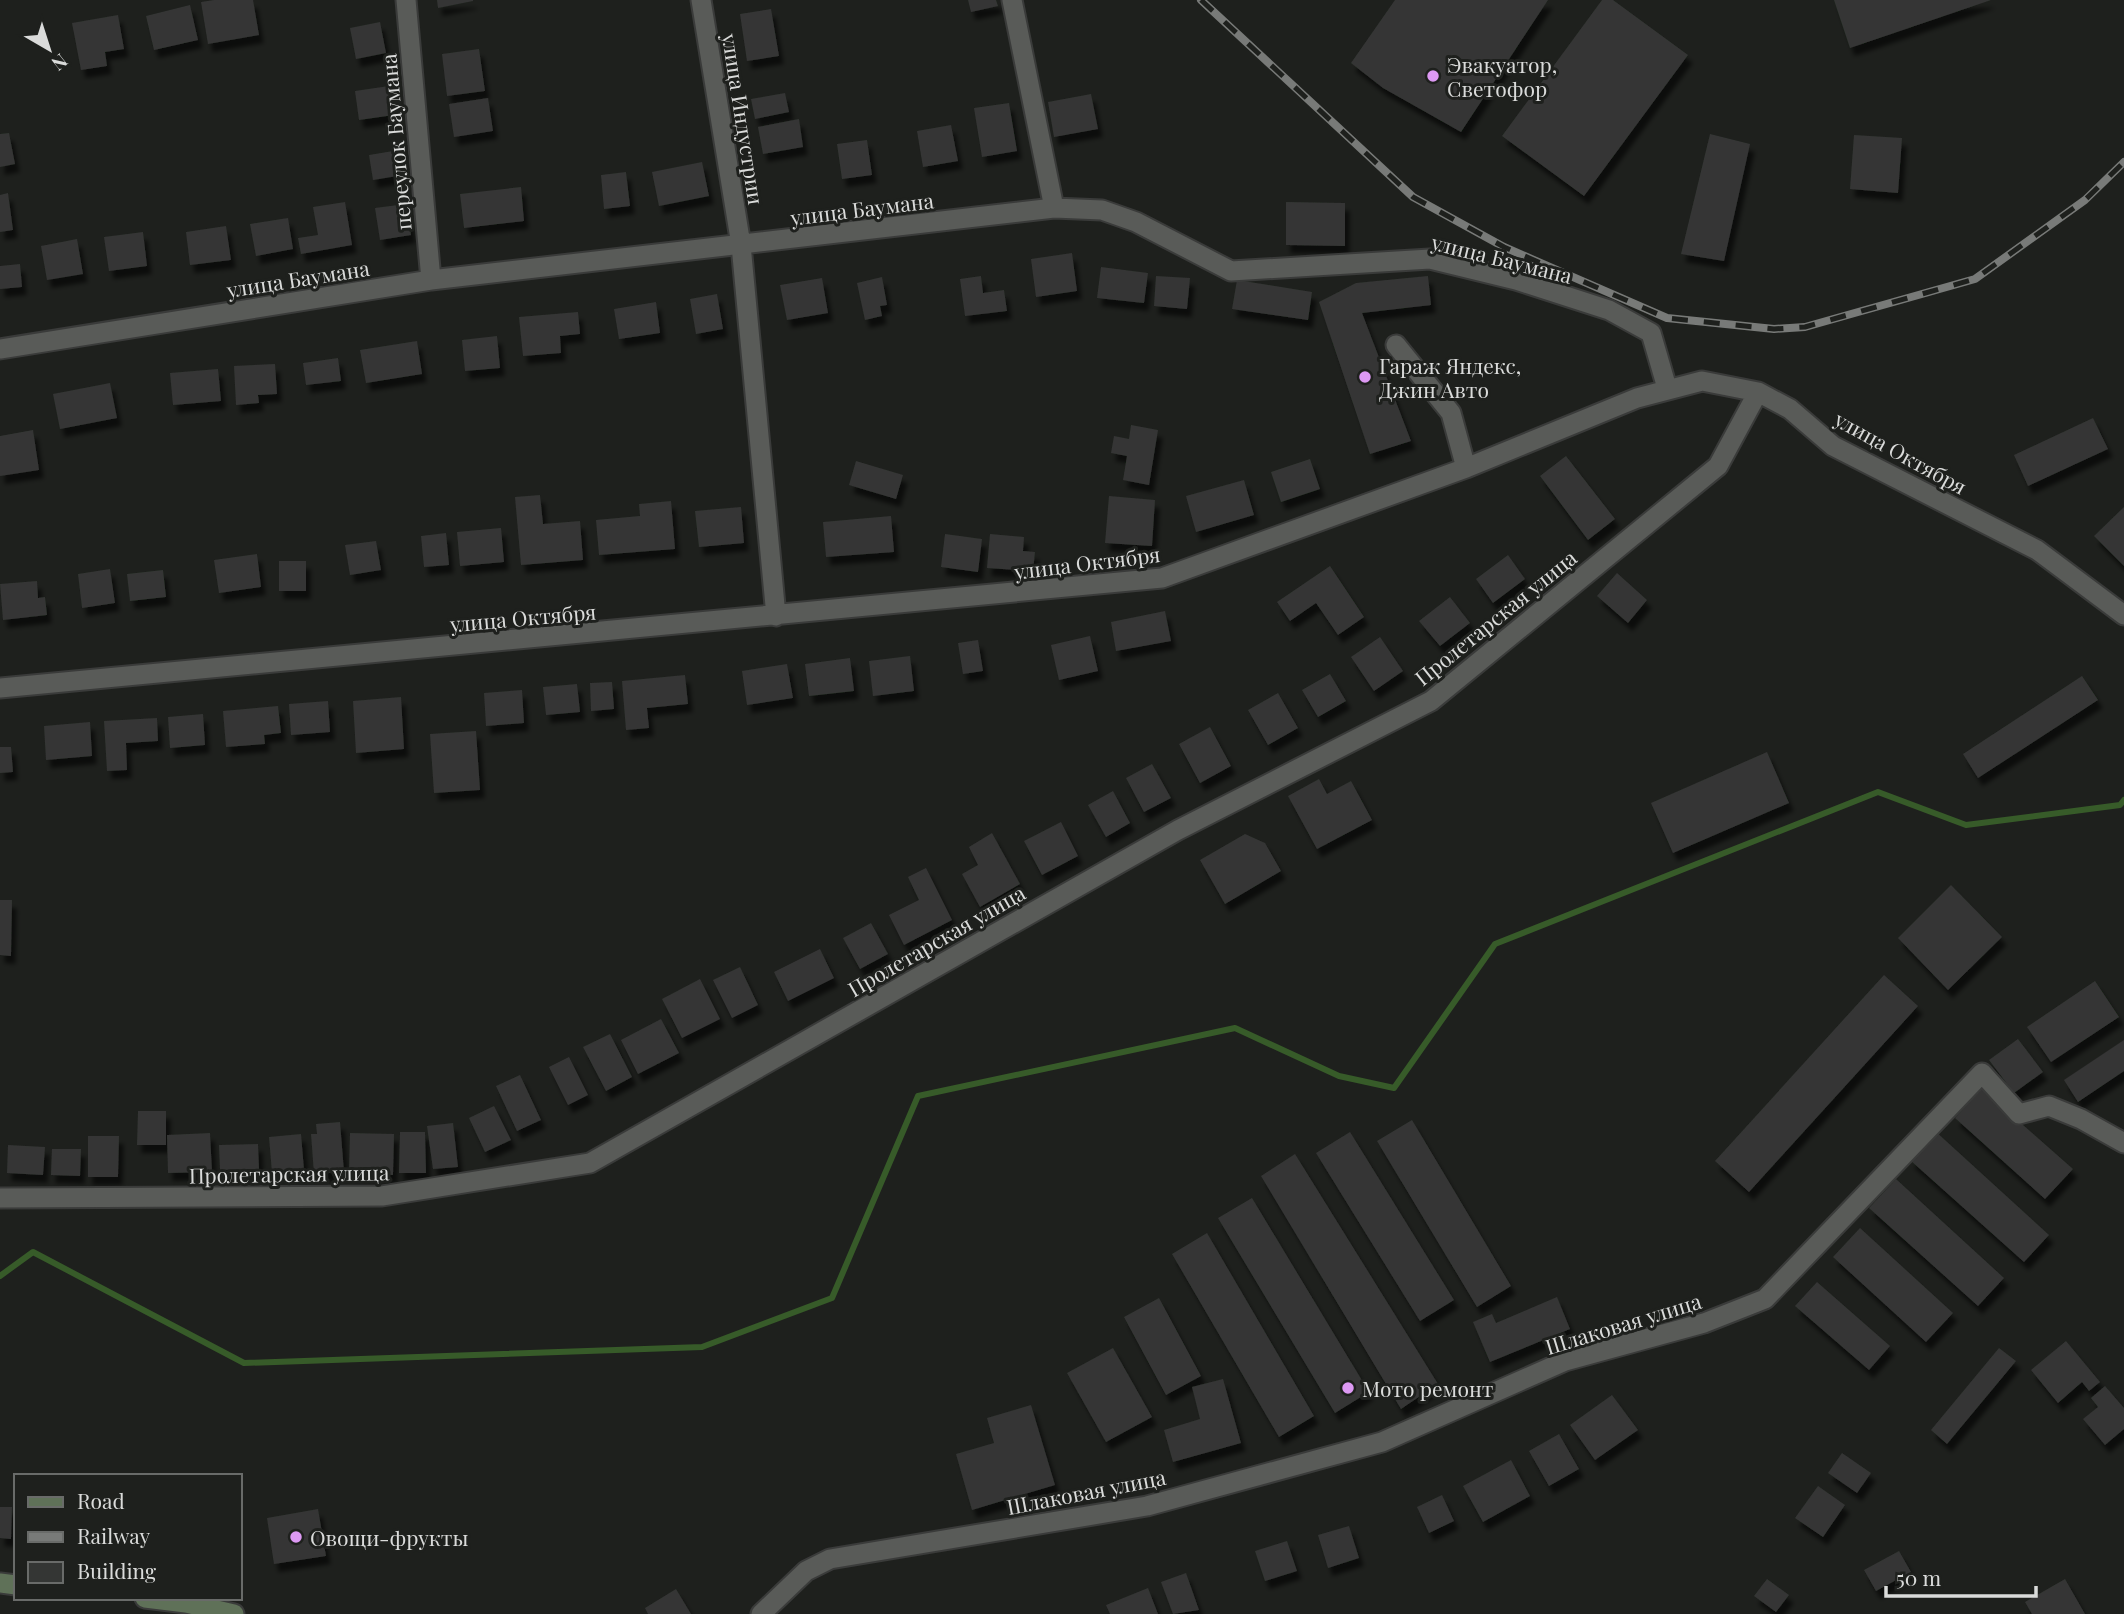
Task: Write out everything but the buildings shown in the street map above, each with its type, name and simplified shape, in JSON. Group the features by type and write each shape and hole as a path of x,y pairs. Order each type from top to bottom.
{"main road":[{"path":"166,1600 186,1602 234,1614"}],"street":[{"name":"переулок Баумана","path":"405,0 431,280"},
{"name":"улица Индустрии","path":"701,0 741,245 776,617"},
{"path":"1012,0 1054,208"},
{"name":"улица Баумана","path":"0,349 431,280 1054,208 1102,210 1136,222 1231,271 1430,259 1516,280 1609,310 1651,334 1667,388"},
{"path":"1396,345 1451,413 1466,468"},
{"name":"улица Октября","path":"0,688 776,617 1162,578 1466,468 1562,426 1667,388 1702,381 1758,392 1790,410 1833,446 2037,550 2124,615"},
{"name":"Пролетарская улица","path":"0,1198 382,1196 590,1163 1178,830 1431,701 1718,466 1758,392"},
{"name":"Шлаковая улица","path":"761,1614 784,1589 806,1571 830,1559 1147,1506 1369,1446 1566,1361 1678,1331 1765,1299 1982,1073 2019,1114 2049,1106 2081,1119 2124,1143"}],"waterway":[{"path":"0,1276 33,1252 244,1363 702,1347 832,1298 918,1096 1235,1028 1339,1076 1394,1088 1495,944 1878,792 1966,825 2120,805 2124,800"}],"railway":[{"path":"1201,0 1413,197 1504,247 1667,318 1774,329 1805,327 1975,279 2085,200 2124,162"}],"place":[{"name":"Эвакуатор, Светофор","path":"1433,76"},
{"name":"Гараж Яндекс, Джин Авто","path":"1365,377"},
{"name":"Мото ремонт","path":"1348,1388"},
{"name":"Овощи-фрукты","path":"296,1537"}]}
